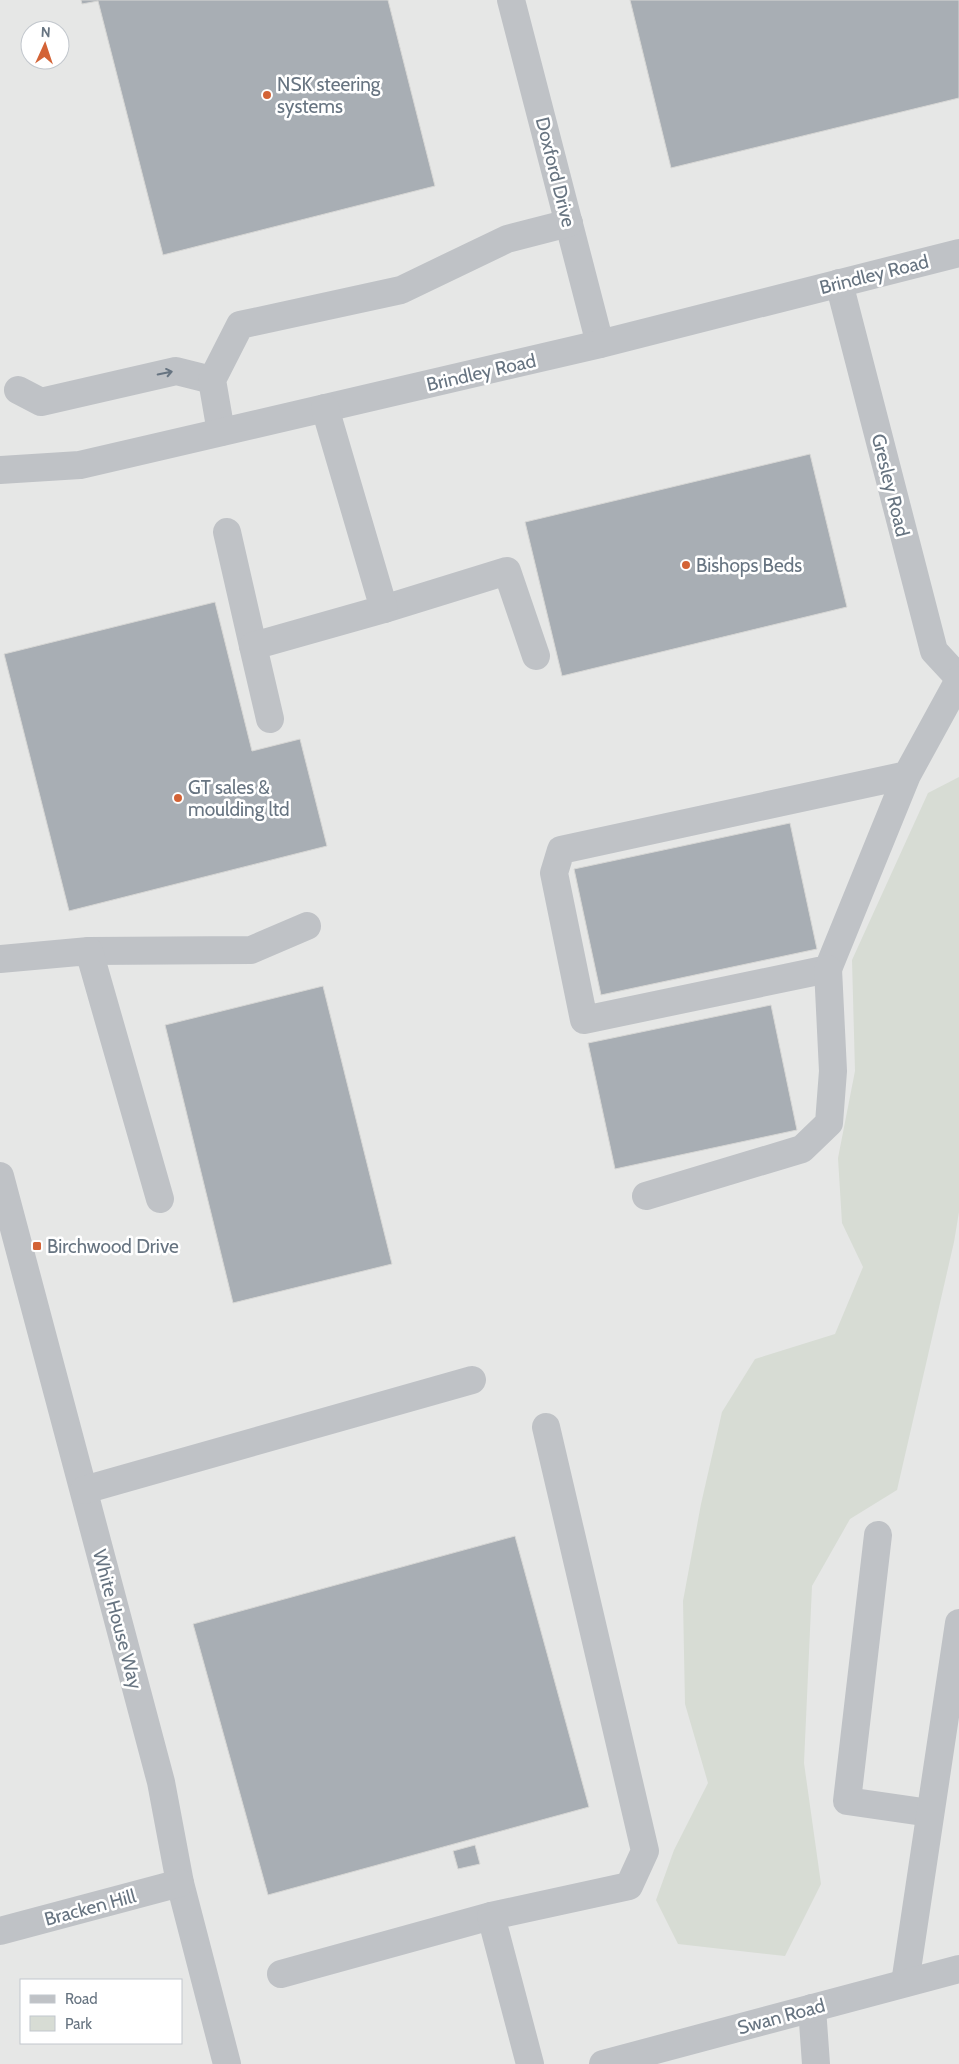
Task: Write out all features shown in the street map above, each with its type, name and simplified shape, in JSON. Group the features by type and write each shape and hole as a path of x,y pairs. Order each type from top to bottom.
{"street":[{"name":"Doxford Drive","path":"511,0 600,344"},
{"path":"221,432 212,380 240,325 401,290 507,239 568,223"},
{"name":"Brindley Road","path":"0,470 80,465 600,344 959,253"},
{"name":"Gresley Road","path":"839,283 934,651 959,679"},
{"path":"18,390 41,402 176,371 212,380"},
{"path":"325,408 384,609"},
{"path":"227,532 270,719"},
{"path":"253,646 384,609 507,571 536,656"},
{"path":"646,1196 802,1149 829,1122 833,1071 828,969 907,774 959,679"},
{"path":"828,969 584,1020 554,873 561,850 907,774"},
{"path":"0,959 89,951 251,950 307,926"},
{"path":"89,951 160,1199"},
{"name":"White House Way","path":"0,1176 11,1258 84,1490 161,1782 180,1883 227,2064"},
{"path":"84,1490 472,1380"},
{"path":"281,1974 492,1916 629,1886 645,1851 546,1427"},
{"path":"878,1535 847,1801 930,1813"},
{"path":"905,1983 959,1623"},
{"name":"Bracken Hill","path":"0,1931 180,1883"},
{"path":"492,1916 530,2064"},
{"name":"Swan Road","path":"603,2064 959,1968"},
{"path":"812,2008 816,2064"}],"shaded area":[{"path":"0,0 959,0 959,2064 0,2064"}],"green space":[{"path":"959,777 959,1212 954,1242 897,1490 850,1519 812,1586 804,1763 821,1884 785,1956 678,1944 656,1900 674,1850 708,1783 685,1704 683,1601 701,1504 722,1412 755,1359 835,1334 863,1267 842,1223 838,1158 855,1071 852,960 928,793"}],"building":[{"name":"NSK steering systems","path":"81,0 388,0 435,186 163,255 98,1 82,4"},
{"path":"630,0 959,0 959,98 671,168"},
{"name":"Bishops Beds","path":"810,454 847,607 562,676 525,522"},
{"name":"GT sales & moulding ltd","path":"215,602 252,751 300,739 327,846 69,911 4,654"},
{"path":"790,823 817,949 601,995 574,869"},
{"path":"323,986 392,1264 233,1303 165,1025"},
{"path":"771,1005 797,1130 615,1169 588,1043"},
{"path":"515,1536 589,1807 268,1895 193,1624"},
{"path":"475,1845 480,1864 458,1869 453,1851"}],"place":[{"name":"NSK steering systems","path":"267,95"},
{"name":"Bishops Beds","path":"686,565"},
{"name":"GT sales & moulding ltd","path":"178,798"},
{"name":"Birchwood Drive","path":"37,1246"}]}
